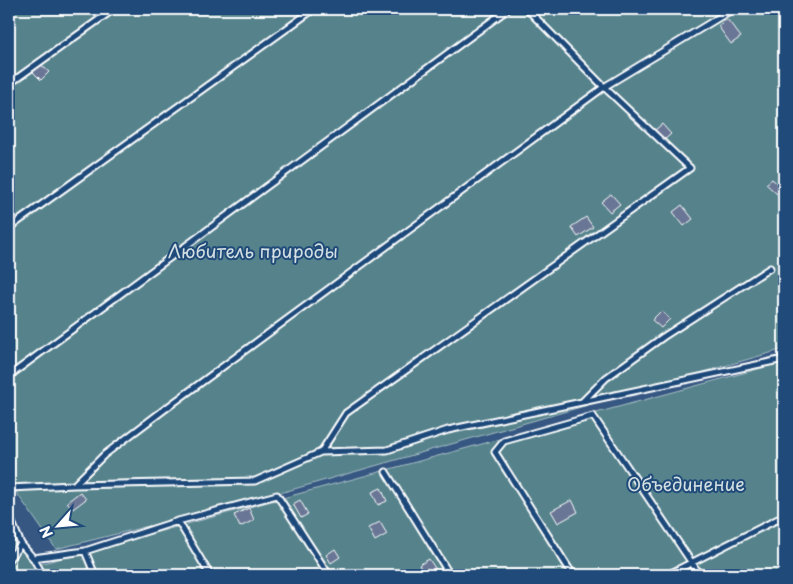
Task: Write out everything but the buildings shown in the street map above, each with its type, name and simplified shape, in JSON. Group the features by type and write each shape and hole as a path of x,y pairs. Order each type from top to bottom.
{"lane":[{"path":"9,84 114,9"},
{"path":"9,228 314,9"},
{"path":"9,376 508,9"},
{"path":"321,452 346,413 690,168 604,87 527,9"},
{"path":"74,485 104,454 604,87 732,9"},
{"path":"582,402 606,378 663,337 770,268"},
{"path":"9,488 255,481 321,452 387,450 448,430 784,359"},
{"path":"573,575 495,452 504,441 593,416 700,575"},
{"path":"386,472 450,575"},
{"path":"33,558 85,551 178,521 277,495 329,575"},
{"path":"9,515 21,544 33,558 43,575"},
{"path":"667,575 784,516"},
{"path":"178,521 210,575"},
{"path":"9,559 21,544"},
{"path":"85,551 95,575"}],"green space":[{"name":"Любитель природы","path":"9,9 784,9 784,349 273,495 56,549 9,482"},
{"name":"Объединение","path":"784,362 784,575 46,575 40,564"},
{"path":"9,503 22,543 40,575 9,575"}]}
